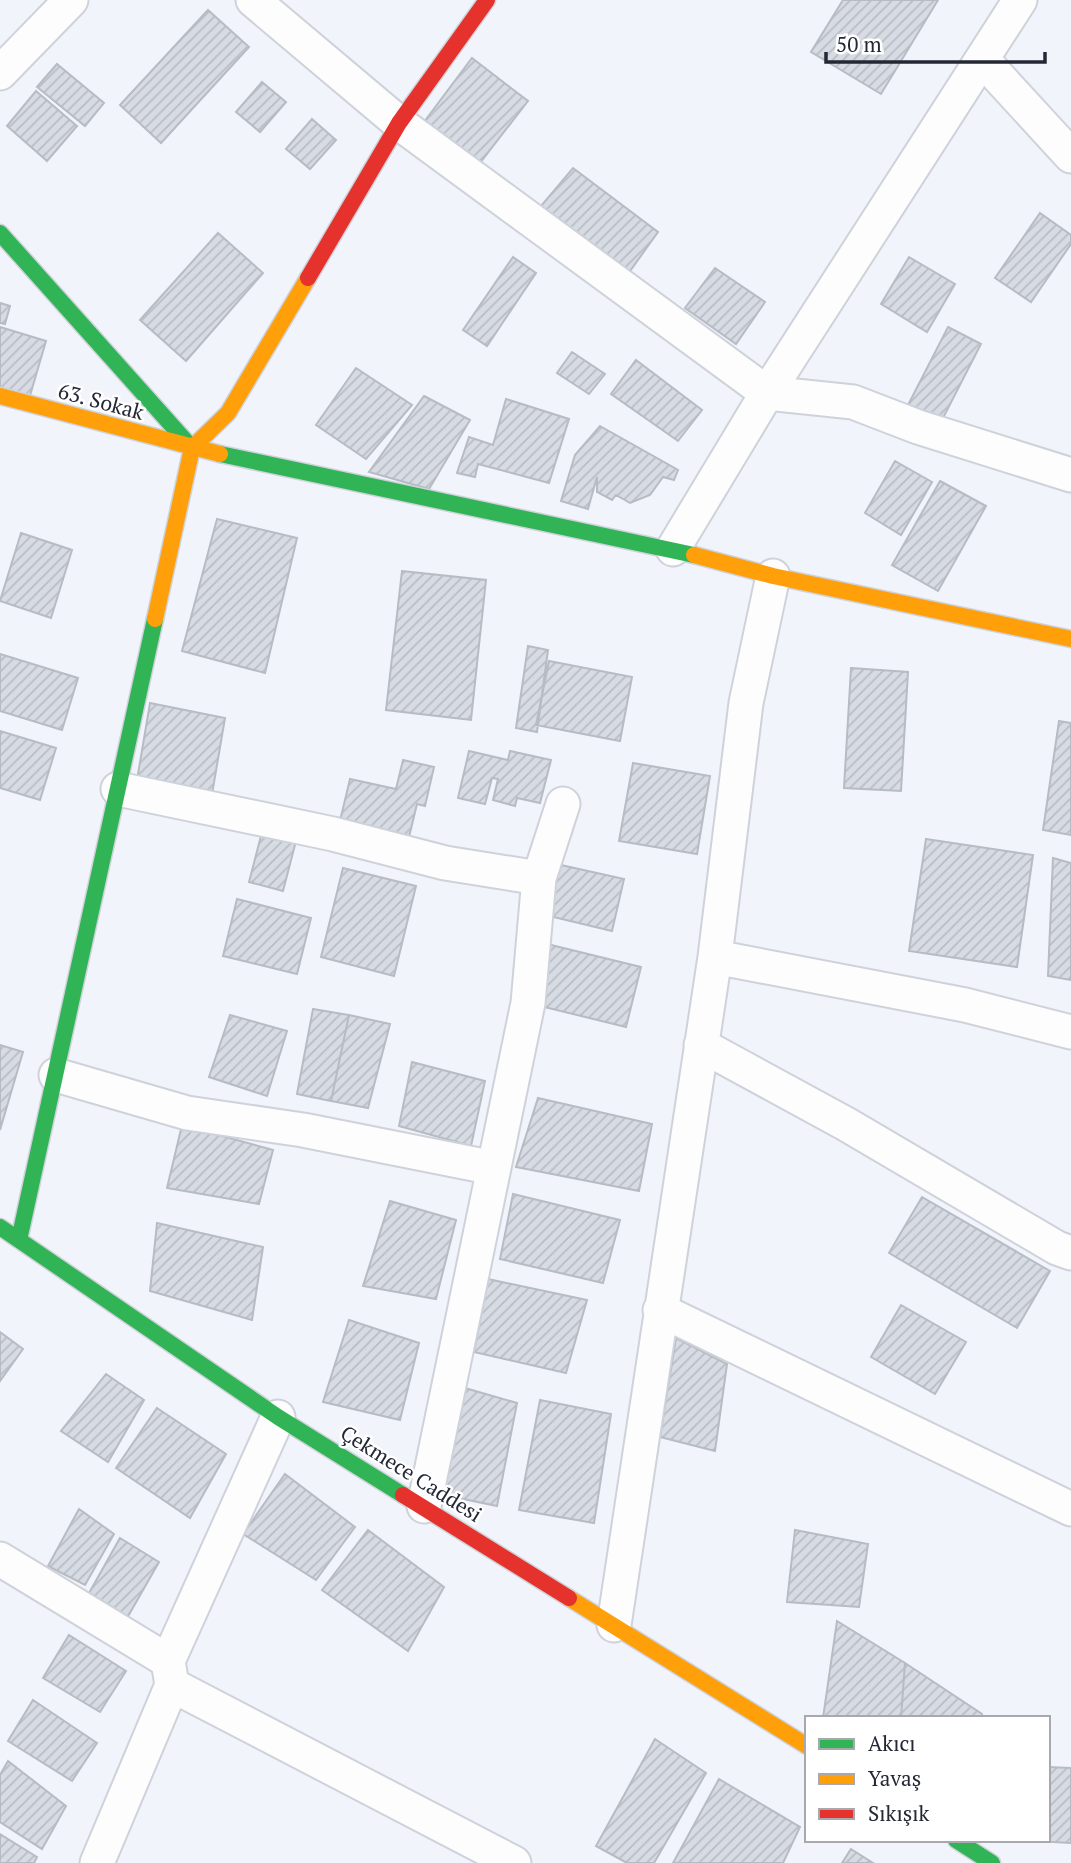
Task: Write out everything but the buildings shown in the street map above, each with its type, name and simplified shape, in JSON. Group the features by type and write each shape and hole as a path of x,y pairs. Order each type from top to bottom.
{"street":[{"path":"0,73 71,0"},
{"path":"253,0 398,123 767,393 853,402 918,427 1071,475"},
{"path":"19,1240 192,448 228,413 398,123 487,0"},
{"path":"673,549 767,393 1020,0"},
{"path":"982,59 1071,156"},
{"path":"0,233 192,448"},
{"name":"63. Sokak","path":"0,396 192,448 673,549 773,576 1071,639"},
{"path":"614,1625 715,957 746,703 773,576"},
{"path":"118,789 333,834 445,863 539,878"},
{"path":"424,1506 528,1003 539,878 563,804"},
{"path":"715,957 965,1005 1071,1032"},
{"path":"701,1045 846,1124 1057,1248 1071,1253"},
{"path":"56,1075 187,1113 303,1130 494,1168"},
{"name":"Çekmece Caddesi","path":"0,1227 278,1417 805,1745"},
{"path":"660,1310 1071,1509"},
{"path":"97,1863 170,1673 278,1417"},
{"path":"0,1559 170,1673 514,1863"},
{"path":"959,1842 992,1863"}],"traffic: fast":[{"path":"0,233 192,448"},
{"path":"220,454 694,555"},
{"path":"19,1240 155,619"},
{"path":"0,1227 278,1417 403,1495"},
{"path":"959,1842 992,1863"}],"traffic: slow":[{"path":"155,619 192,448 228,413 308,278"},
{"path":"0,396 220,454"},
{"path":"694,555 773,576 1071,639"},
{"path":"569,1598 805,1745"}],"traffic: jam":[{"path":"308,278 399,123 487,0"},
{"path":"403,1495 569,1598"}]}
